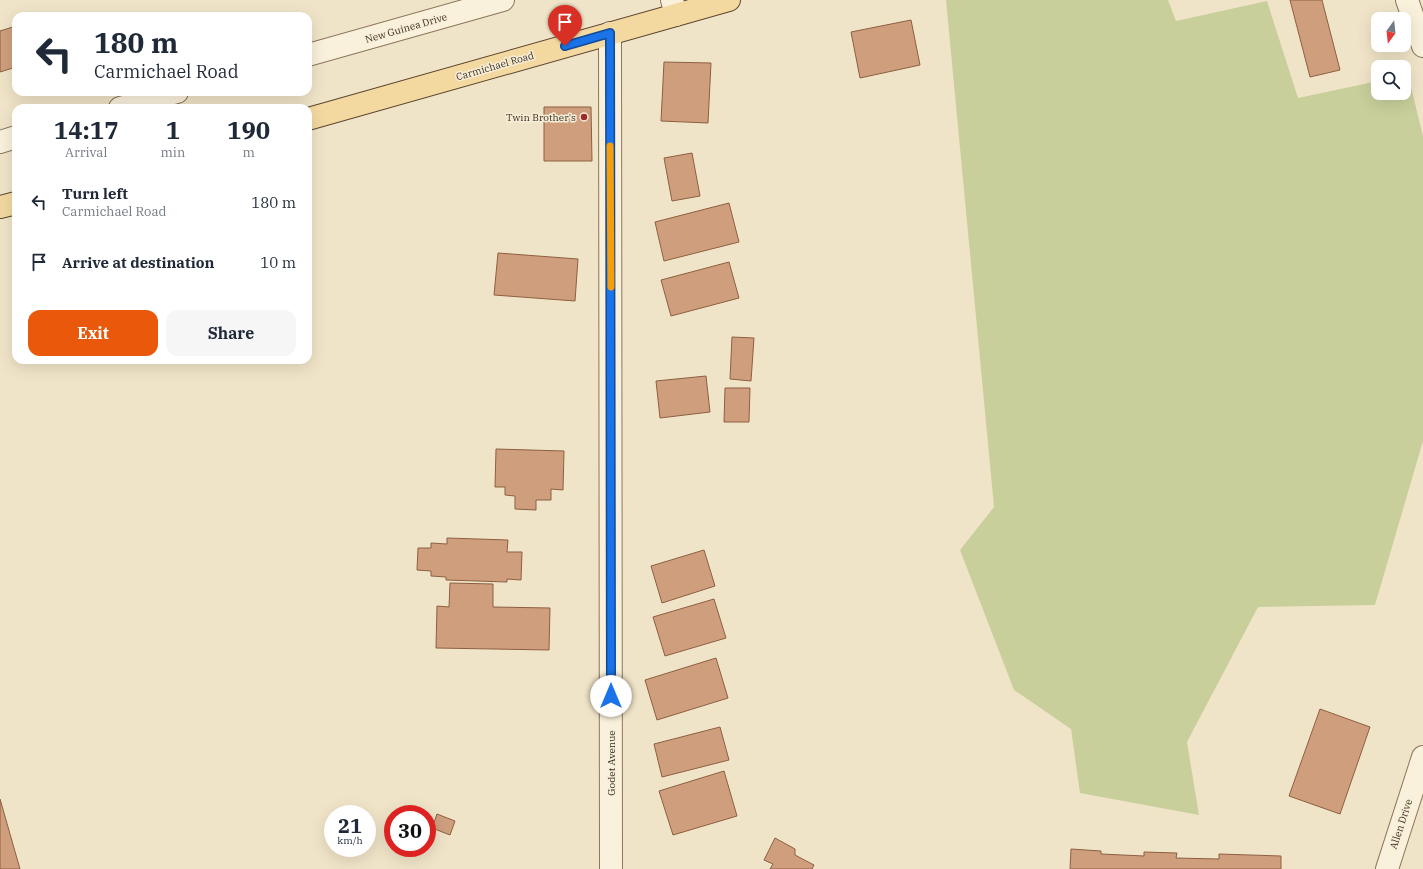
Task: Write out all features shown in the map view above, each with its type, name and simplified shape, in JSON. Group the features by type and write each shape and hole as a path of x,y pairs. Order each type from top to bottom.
{"main road":[{"name":"Carmichael Road","path":"312,118 610,33 674,7 729,0"},
{"path":"0,207 12,204"}],"street":[{"name":"New Guinea Drive","path":"312,54 503,0"},
{"path":"1407,0 1423,46"},
{"name":"Godet Avenue","path":"610,33 612,869"},
{"path":"134,104 163,96"},
{"path":"0,142 12,139"},
{"name":"Allen Drive","path":"1387,869 1423,757"}],"green space":[{"path":"946,0 1168,0 1176,21 1267,1 1298,98 1371,82 1371,100 1411,100 1411,87 1423,136 1423,441 1375,605 1258,607 1187,742 1199,815 1080,793 1071,729 1014,690 960,550 994,507"}],"building":[{"path":"1290,0 1322,0 1340,70 1310,77"},
{"path":"911,20 920,65 860,78 851,32"},
{"path":"12,27 12,68 0,72 0,31"},
{"path":"664,62 711,63 708,123 661,121"},
{"path":"544,107 591,107 592,161 544,161"},
{"path":"692,153 700,196 672,201 664,158"},
{"path":"729,203 739,242 664,261 655,222"},
{"path":"498,253 578,259 575,301 494,295"},
{"path":"729,262 739,298 671,316 661,280"},
{"path":"732,337 754,338 751,381 730,379"},
{"path":"706,376 710,412 660,418 656,381"},
{"path":"725,388 750,388 749,422 724,422"},
{"path":"496,449 564,451 563,490 551,489 551,500 536,500 536,510 515,509 515,496 505,495 505,487 495,487"},
{"path":"447,538 508,540 507,552 522,552 521,580 507,579 507,582 446,580 446,577 431,576 431,571 417,570 418,548 431,548 431,543 447,544"},
{"path":"704,550 715,586 662,603 651,566"},
{"path":"450,583 493,584 493,607 550,608 549,650 436,648 437,606 449,607"},
{"path":"714,599 726,638 665,656 653,617"},
{"path":"716,658 728,698 657,720 645,680"},
{"path":"1320,709 1370,727 1340,814 1289,796"},
{"path":"720,727 729,760 662,777 654,744"},
{"path":"724,771 737,816 673,835 659,791"},
{"path":"0,799 20,869 0,869"},
{"path":"437,814 455,821 450,835 436,830"},
{"path":"775,838 795,849 795,855 814,865 812,869 770,869 773,864 764,860"},
{"path":"1071,849 1101,851 1101,854 1144,856 1144,852 1177,853 1176,858 1219,859 1219,854 1281,856 1281,869 1070,869"}],"slow traffic":[{"path":"610,146 611,287"}],"place":[{"name":"Twin Brother's","path":"584,117"}],"route":[{"path":"565,46 610,33 611,696"}]}
